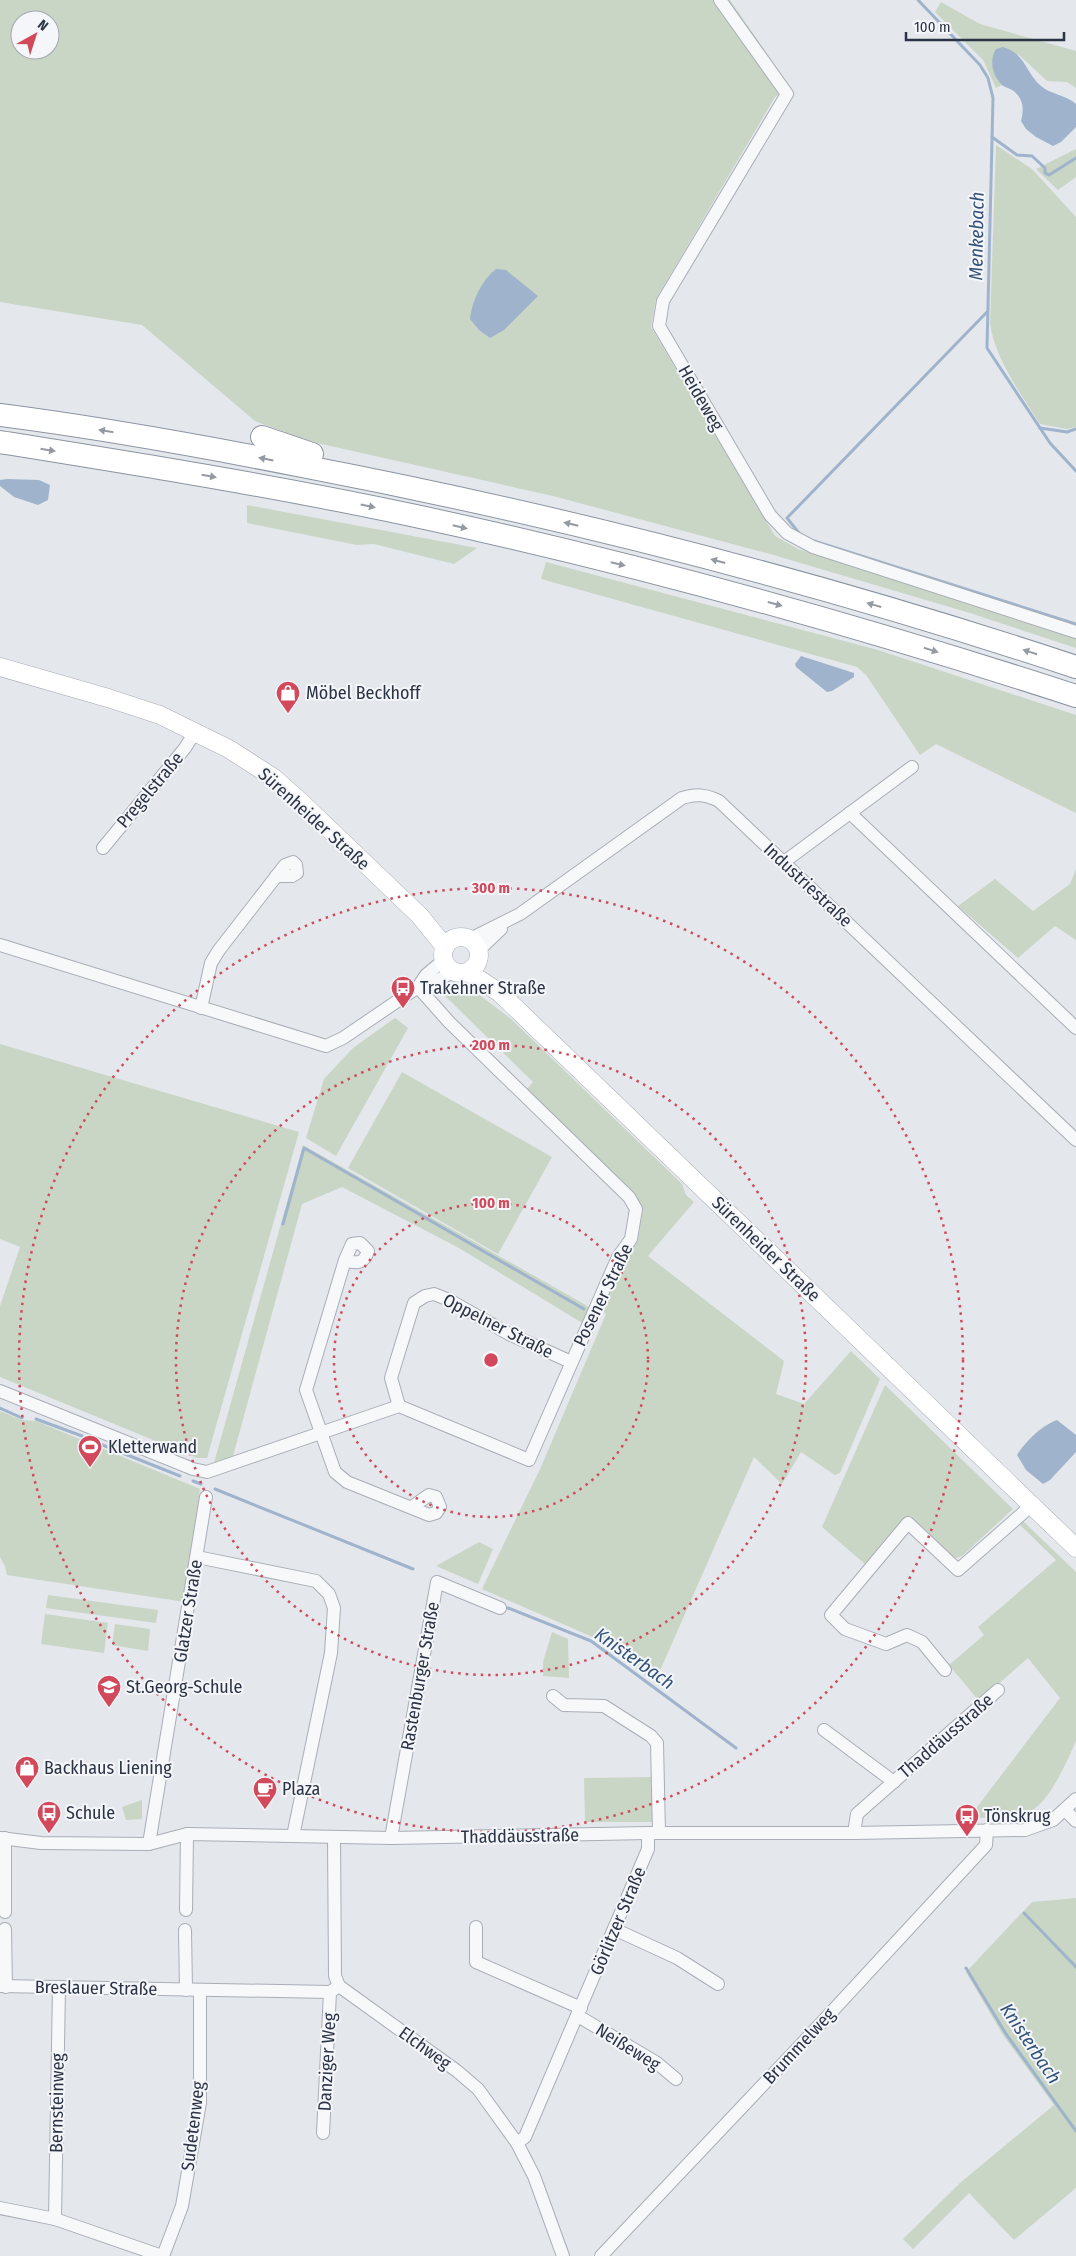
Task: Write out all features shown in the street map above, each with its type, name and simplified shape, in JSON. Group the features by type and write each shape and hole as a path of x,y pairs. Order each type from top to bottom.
{"highway":[{"path":"0,414 190,444 455,496 619,535 783,578 963,630 1076,667"},
{"path":"262,438 300,451 353,463 365,478"},
{"path":"0,442 299,492 412,515 783,606 949,655 1076,696"}],"main road":[{"name":"Sürenheider Straße","path":"0,667 160,715 229,749 274,778 462,955 1076,1548"}],"street":[{"name":"Heideweg","path":"720,0 787,94 663,301 659,326 770,515 787,533 812,547 1076,632"},
{"name":"Pregelstraße","path":"102,848 185,748 195,732"},
{"path":"784,862 912,767"},
{"name":"Industriestraße","path":"462,955 682,798 694,794 709,796 719,801 1076,1140"},
{"path":"850,813 1076,1028"},
{"path":"201,1008 211,963 276,876"},
{"path":"0,946 326,1046 343,1038 419,986 432,983 462,955"},
{"name":"Posener Straße","path":"399,1406 529,1460 618,1257 631,1239 636,1209 629,1197 449,1022 419,986"},
{"path":"345,1260 306,1390 335,1472 347,1482 412,1507"},
{"name":"Oppelner Straße","path":"399,1406 390,1378 414,1303 425,1296 434,1294 448,1300 508,1334 571,1362"},
{"path":"0,1391 193,1469 208,1472 399,1406"},
{"name":"Glatzer Straße","path":"149,1844 206,1497"},
{"path":"945,1670 922,1642 907,1635 886,1644 845,1629 831,1615 908,1523 958,1570 1032,1505"},
{"path":"197,1556 316,1581 329,1594 334,1608 331,1653 293,1836"},
{"name":"Rastenburger Straße","path":"391,1838 437,1582 500,1608"},
{"name":"Thaddäusstraße","path":"854,1834 857,1814 998,1690"},
{"name":"Görlitzer Straße","path":"516,2143 525,2138 580,2012 653,1833 657,1743 651,1736 604,1706 564,1705 552,1696"},
{"name":"Thaddäusstraße","path":"824,1730 894,1782"},
{"name":"Thaddäusstraße","path":"6,1912 2,1838 41,1843 149,1844 187,1834 391,1838 653,1833 854,1834 1025,1830 1053,1820 1066,1811 1076,1799"},
{"path":"1066,1811 1076,1821"},
{"name":"Brummelweg","path":"601,2256 812,2033 986,1845 987,1830"},
{"path":"186,1910 187,1834"},
{"path":"334,1837 335,1989"},
{"path":"476,1927 476,1962 580,2012"},
{"name":"Breslauer Straße","path":"5,1929 3,1986 200,1991 335,1989"},
{"path":"614,1929 676,1958 718,1984"},
{"path":"185,1930 186,1990"},
{"name":"Bernsteinweg","path":"55,2219 60,1987"},
{"name":"Danziger Weg","path":"323,2133 335,1989"},
{"name":"Elchweg","path":"335,1989 457,2071 478,2089 516,2143 534,2176 563,2256"},
{"name":"Sudetenweg","path":"162,2256 182,2206 200,2102 200,1991"},
{"name":"Neißeweg","path":"580,2012 656,2063 676,2080"},
{"path":"0,2208 55,2219 162,2256"}],"green space":[{"path":"0,0 730,0 790,87 775,97 656,299 651,327 775,536 798,549 1076,636 1076,648 970,613 770,554 553,496 308,441 255,421 142,325 0,302"},
{"path":"941,2 980,24 1076,51 1076,88 1067,82 1047,81 1018,54 996,76 1002,85 996,88 983,60 935,12"},
{"path":"996,145 1032,169 1076,217 1076,427 1067,429 1040,424 1010,376 993,338 990,324"},
{"path":"1076,149 1076,177 1058,190 1036,169"},
{"path":"247,505 477,548 454,564 374,544 357,545 247,523"},
{"path":"546,562 878,650 1076,715 1076,813 936,744 920,755 866,675 857,667 541,579"},
{"path":"1076,869 1076,940 1055,926 1018,958 958,906 995,879 1033,911 1070,884"},
{"path":"463,987 477,993 511,1019 682,1184 686,1195 694,1202 648,1256 784,1361 776,1394 804,1404 851,1351 880,1379 840,1473 835,1475 801,1452 782,1484 754,1457 655,1682 595,1638 482,1589 541,1467 606,1314 599,1309 622,1261 638,1241 643,1209 632,1192 527,1089 533,1082 439,990"},
{"path":"395,1018 408,1028 336,1156 306,1138 324,1079 353,1048"},
{"path":"0,1044 299,1132 207,1458 197,1458 0,1377 0,1306 20,1247 0,1239"},
{"path":"402,1072 552,1157 498,1254 348,1168"},
{"path":"303,1145 591,1308 584,1324 459,1248 342,1187 302,1204 233,1456 214,1463"},
{"path":"885,1385 1013,1509 963,1555 957,1558 953,1557 908,1516 866,1565 822,1527"},
{"path":"0,1411 22,1420 36,1421 200,1489 185,1602 7,1575 0,1557"},
{"path":"1022,1520 1076,1572 1076,1741 1055,1784 1040,1804 1032,1811 1002,1817 968,1819 1060,1698 1028,1658 979,1701 949,1665 984,1635 978,1627 1056,1560 1019,1524"},
{"path":"479,1542 493,1549 478,1584 436,1566"},
{"path":"48,1595 158,1610 156,1623 46,1608"},
{"path":"45,1614 108,1623 104,1653 41,1644"},
{"path":"115,1624 150,1629 148,1651 112,1645"},
{"path":"552,1632 568,1639 569,1678 543,1676 543,1662"},
{"path":"654,1777 655,1822 585,1822 584,1778"},
{"path":"142,1800 142,1819 126,1820 122,1807"},
{"path":"1076,1898 1076,2188 1014,2240 969,2193 913,2249 903,2239 960,2183 1054,2105 1003,2035 966,1972 1032,1902"}],"water":[{"path":"1003,47 1011,50 1021,59 1041,86 1076,104 1076,127 1061,142 1053,146 1036,137 1026,129 1021,121 1023,108 1021,100 1011,89 1002,85 994,72 992,63 994,53 996,49"},
{"path":"496,269 506,270 538,296 504,330 490,338 479,330 470,319 479,291 486,279"},
{"path":"0,480 39,480 50,485 48,500 38,505 14,497 0,486"},
{"path":"801,656 854,673 854,677 832,691 827,692 796,667 795,664"},
{"path":"1057,1420 1076,1435 1076,1452 1050,1480 1043,1484 1026,1470 1017,1455 1034,1434"}],"waterway":[{"name":"Menkebach","path":"918,0 980,65 988,78 993,98 987,348 1050,443 1076,471"},
{"path":"992,137 1017,155 1032,156 1045,168 1045,173 1049,175 1076,158"},
{"path":"799,533 787,518 987,312"},
{"path":"1040,428 1067,432 1076,429"},
{"path":"814,541 1076,624"},
{"path":"283,1224 304,1148 584,1309"},
{"name":"Knisterbach","path":"0,1408 22,1418"},
{"name":"Knisterbach","path":"36,1419 82,1436"},
{"name":"Knisterbach","path":"90,1440 180,1476"},
{"name":"Knisterbach","path":"193,1481 201,1484"},
{"name":"Knisterbach","path":"215,1489 413,1569"},
{"name":"Knisterbach","path":"508,1608 591,1641 736,1748"},
{"path":"1024,1913 1076,1967"},
{"name":"Knisterbach","path":"966,1968 1006,2034 1076,2131"}],"place":[{"name":"Möbel Beckhoff","path":"288,714"},
{"name":"Trakehner Straße","path":"403,1009"},
{"name":"Kletterwand","path":"90,1468"},
{"name":"St.Georg-Schule","path":"109,1708"},
{"name":"Backhaus Liening","path":"27,1789"},
{"name":"Plaza","path":"265,1810"},
{"name":"Schule","path":"49,1834"},
{"name":"Tönskrug","path":"967,1837"}]}
